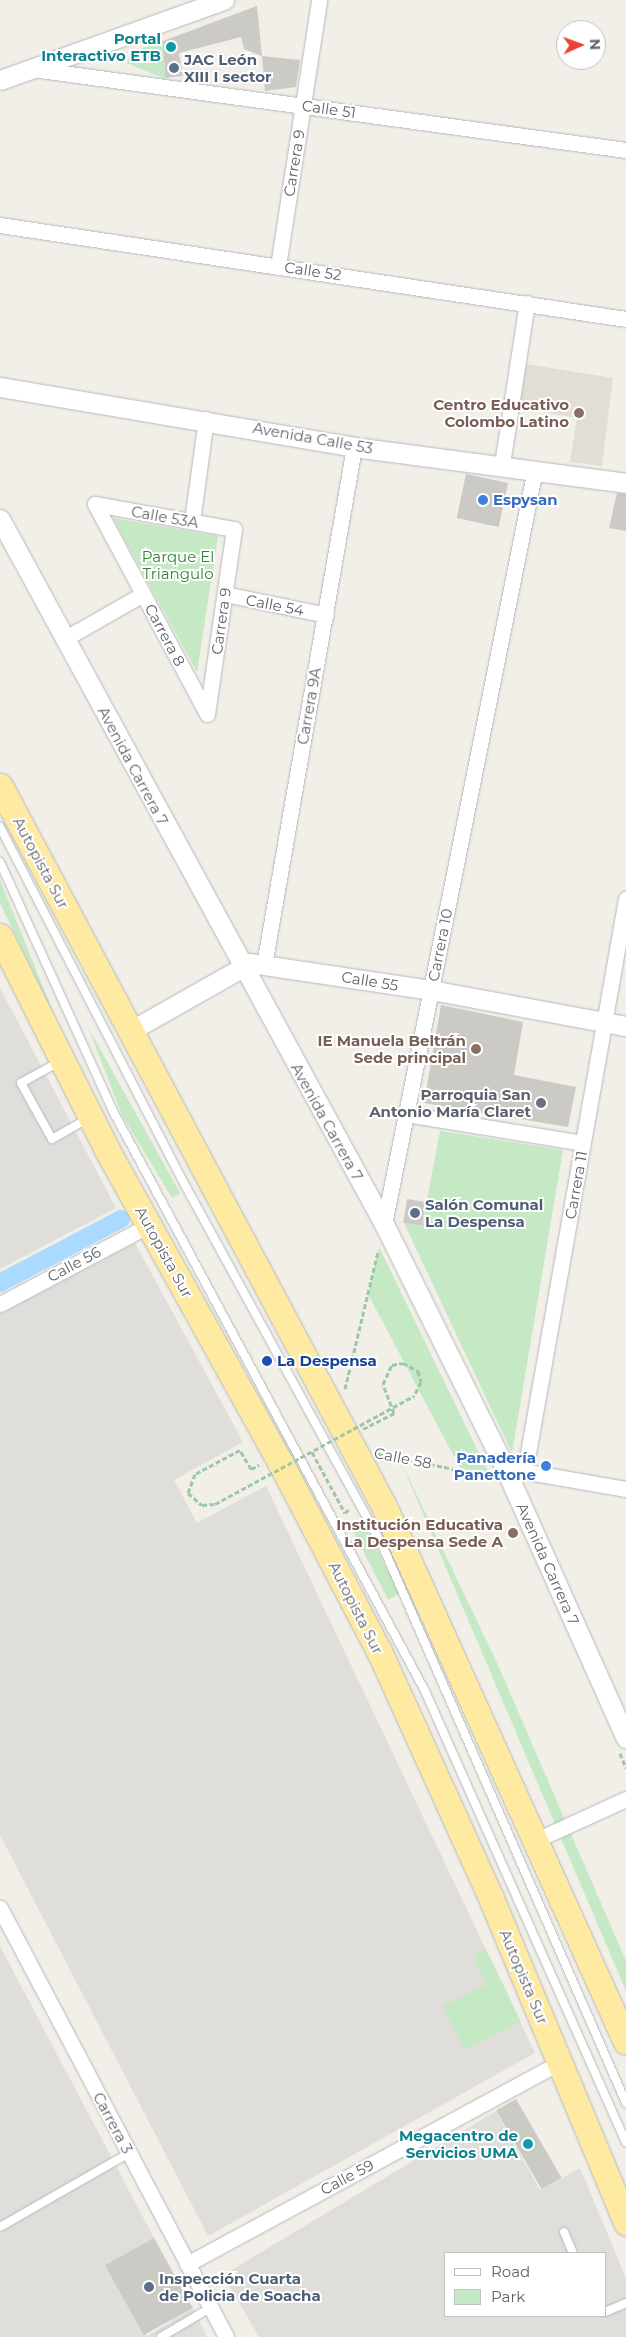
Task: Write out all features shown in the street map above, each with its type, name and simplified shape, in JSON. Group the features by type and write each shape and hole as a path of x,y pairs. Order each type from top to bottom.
{"highway":[{"name":"Autopista Sur","path":"0,786 407,1552 626,2042"},
{"name":"Autopista Sur","path":"0,936 8,966 63,1059 91,1117 379,1651 560,2062 626,2223"}],"street":[{"path":"0,80 224,0"},
{"name":"Carrera 9","path":"278,266 319,0"},
{"name":"Calle 51","path":"31,69 626,150"},
{"name":"Calle 52","path":"0,225 626,318"},
{"path":"502,464 527,303"},
{"name":"Avenida Calle 53","path":"0,387 206,419 354,447 502,464 626,483"},
{"path":"192,521 206,419"},
{"name":"Carrera 9A","path":"264,964 354,447"},
{"name":"Carrera 10","path":"384,1224 534,469"},
{"name":"Calle 53A","path":"95,504 234,529"},
{"name":"Carrera 8","path":"95,504 207,714"},
{"name":"Avenida Carrera 7","path":"0,519 241,968 384,1224 514,1473 626,1738"},
{"name":"Carrera 9","path":"207,714 234,529"},
{"path":"64,639 143,594"},
{"name":"Calle 54","path":"225,594 326,615"},
{"name":"Carrera 11","path":"514,1473 583,1142 626,899"},
{"name":"Calle 55","path":"130,1031 250,963 431,990 626,1026"},
{"path":"406,1114 583,1142"},
{"name":"Calle 56","path":"0,1304 149,1225"},
{"path":"514,1473 626,1489"},
{"path":"536,1840 626,1800"},
{"name":"Carrera 3","path":"0,1908 226,2337"},
{"name":"Calle 59","path":"187,2264 560,2062"}],"lane":[{"path":"0,827 186,1187 383,1547 626,2103"},
{"path":"0,862 109,1103 409,1658 626,2142"},
{"path":"63,1059 20,1083 52,1139 91,1117"},
{"path":"0,2226 129,2153"},
{"path":"564,2232 573,2252"},
{"path":"606,2312 626,2303"},
{"path":"161,2337 210,2308"}],"path":[{"path":"346,1435 384,1224"},
{"path":"262,1464 251,1469 240,1450 195,1474 188,1494 202,1505 215,1504 390,1409 398,1405 406,1401 414,1396 421,1382 409,1364 392,1366 383,1376 384,1390 387,1398 391,1405 394,1412 346,1435"},
{"name":"Calle 58","path":"346,1435 514,1473"},
{"path":"312,1452 345,1513 350,1511 314,1444"}],"shaded area":[{"name":"Centro Educativo Colombo Latino","path":"526,364 613,378 602,466 570,462 577,418 520,408"},
{"path":"0,988 116,1208 0,1269"},
{"path":"135,1243 243,1442 174,1480 197,1523 266,1486 535,2053 208,2236 0,1835 0,1314"},
{"path":"0,1946 154,2238 109,2264 147,2336 193,2308 207,2337 0,2337"},
{"path":"496,2111 540,2190 580,2168 626,2278 626,2337 259,2337 223,2275"}],"green space":[{"path":"163,41 165,79 127,63 130,53"},
{"name":"Parque El Triangulo","path":"113,518 218,536 197,672"},
{"path":"0,880 55,1017 0,903"},
{"path":"88,1027 180,1193 172,1198 122,1115"},
{"path":"440,1131 563,1150 512,1453 404,1223 422,1226"},
{"path":"118,1212 125,1226 6,1287 0,1272"},
{"path":"379,1247 490,1476 460,1468 368,1294"},
{"path":"401,1462 498,1665 626,1961 626,1991"},
{"path":"361,1518 400,1594 388,1600 349,1524"},
{"path":"486,1949 521,2022 464,2050 443,2006 486,1985 473,1956"}],"building":[{"path":"257,6 262,56 244,49 241,37 179,53 183,76 165,78 163,41"},
{"path":"262,56 300,60 296,87 265,91"},
{"name":"Espysan","path":"466,474 508,483 499,527 457,518"},
{"path":"617,493 626,494 626,531 609,528"},
{"name":"IE Manuela Beltrán Sede principal","path":"441,1005 523,1022 514,1075 576,1087 568,1127 424,1103"},
{"name":"Salón Comunal La Despensa","path":"407,1199 426,1202 422,1226 403,1223"},
{"name":"Megacentro de Servicios UMA","path":"516,2099 561,2178 542,2189 496,2110"},
{"name":"Inspección Cuarta de Policia de Soacha","path":"154,2238 193,2308 144,2335 105,2265"}],"waterway":[{"path":"0,1283 121,1219"}],"place":[{"name":"Portal Interactivo ETB","path":"171,47"},
{"name":"JAC León XIII I sector","path":"174,68"},
{"name":"Centro Educativo Colombo Latino","path":"579,413"},
{"name":"Espysan","path":"483,500"},
{"name":"IE Manuela Beltrán Sede principal","path":"476,1049"},
{"name":"Parroquia San Antonio María Claret","path":"541,1103"},
{"name":"Salón Comunal La Despensa","path":"415,1213"},
{"name":"La Despensa","path":"267,1361"},
{"name":"Panadería Panettone","path":"546,1466"},
{"name":"Institución Educativa La Despensa Sede A","path":"513,1533"},
{"name":"Megacentro de Servicios UMA","path":"528,2144"},
{"name":"Inspección Cuarta de Policia de Soacha","path":"149,2287"}]}
